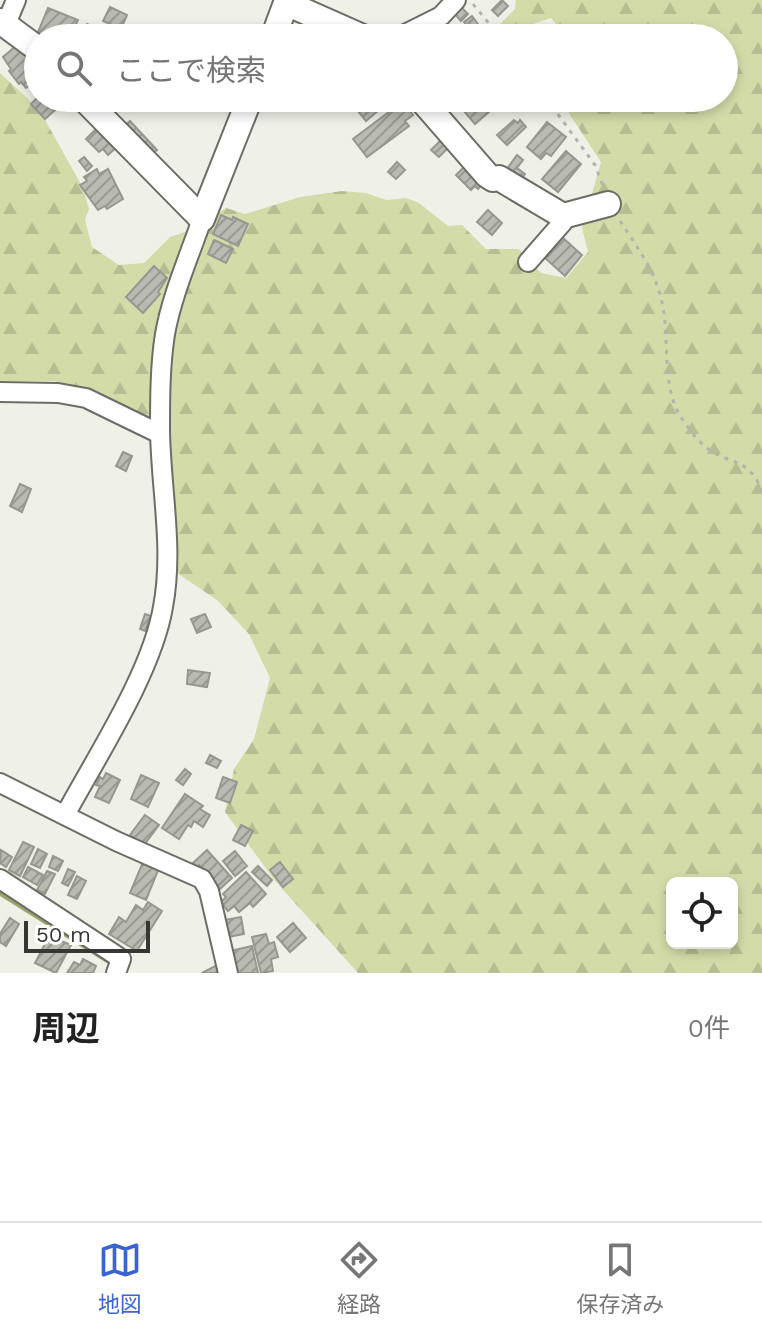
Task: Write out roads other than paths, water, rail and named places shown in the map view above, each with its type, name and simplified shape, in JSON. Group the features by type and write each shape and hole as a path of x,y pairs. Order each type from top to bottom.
{"main road":[{"path":"278,24 287,2 335,24"},
{"path":"3,22 24,38"},
{"path":"97,112 202,219 244,112"},
{"path":"432,112 487,175 493,179 499,178 563,216 608,204"}],"street":[{"path":"3,22 16,0"},
{"path":"425,24 441,16 456,0"},
{"path":"528,262 563,222 563,216"},
{"path":"65,815 146,662 163,610 167,568 160,434 161,374 165,334 174,298 202,219"},
{"path":"0,392 37,391 86,398 160,434"},
{"path":"0,783 206,883 228,973"},
{"path":"0,879 121,959 116,973"}],"waterway":[{"path":"0,893 108,961"}]}
